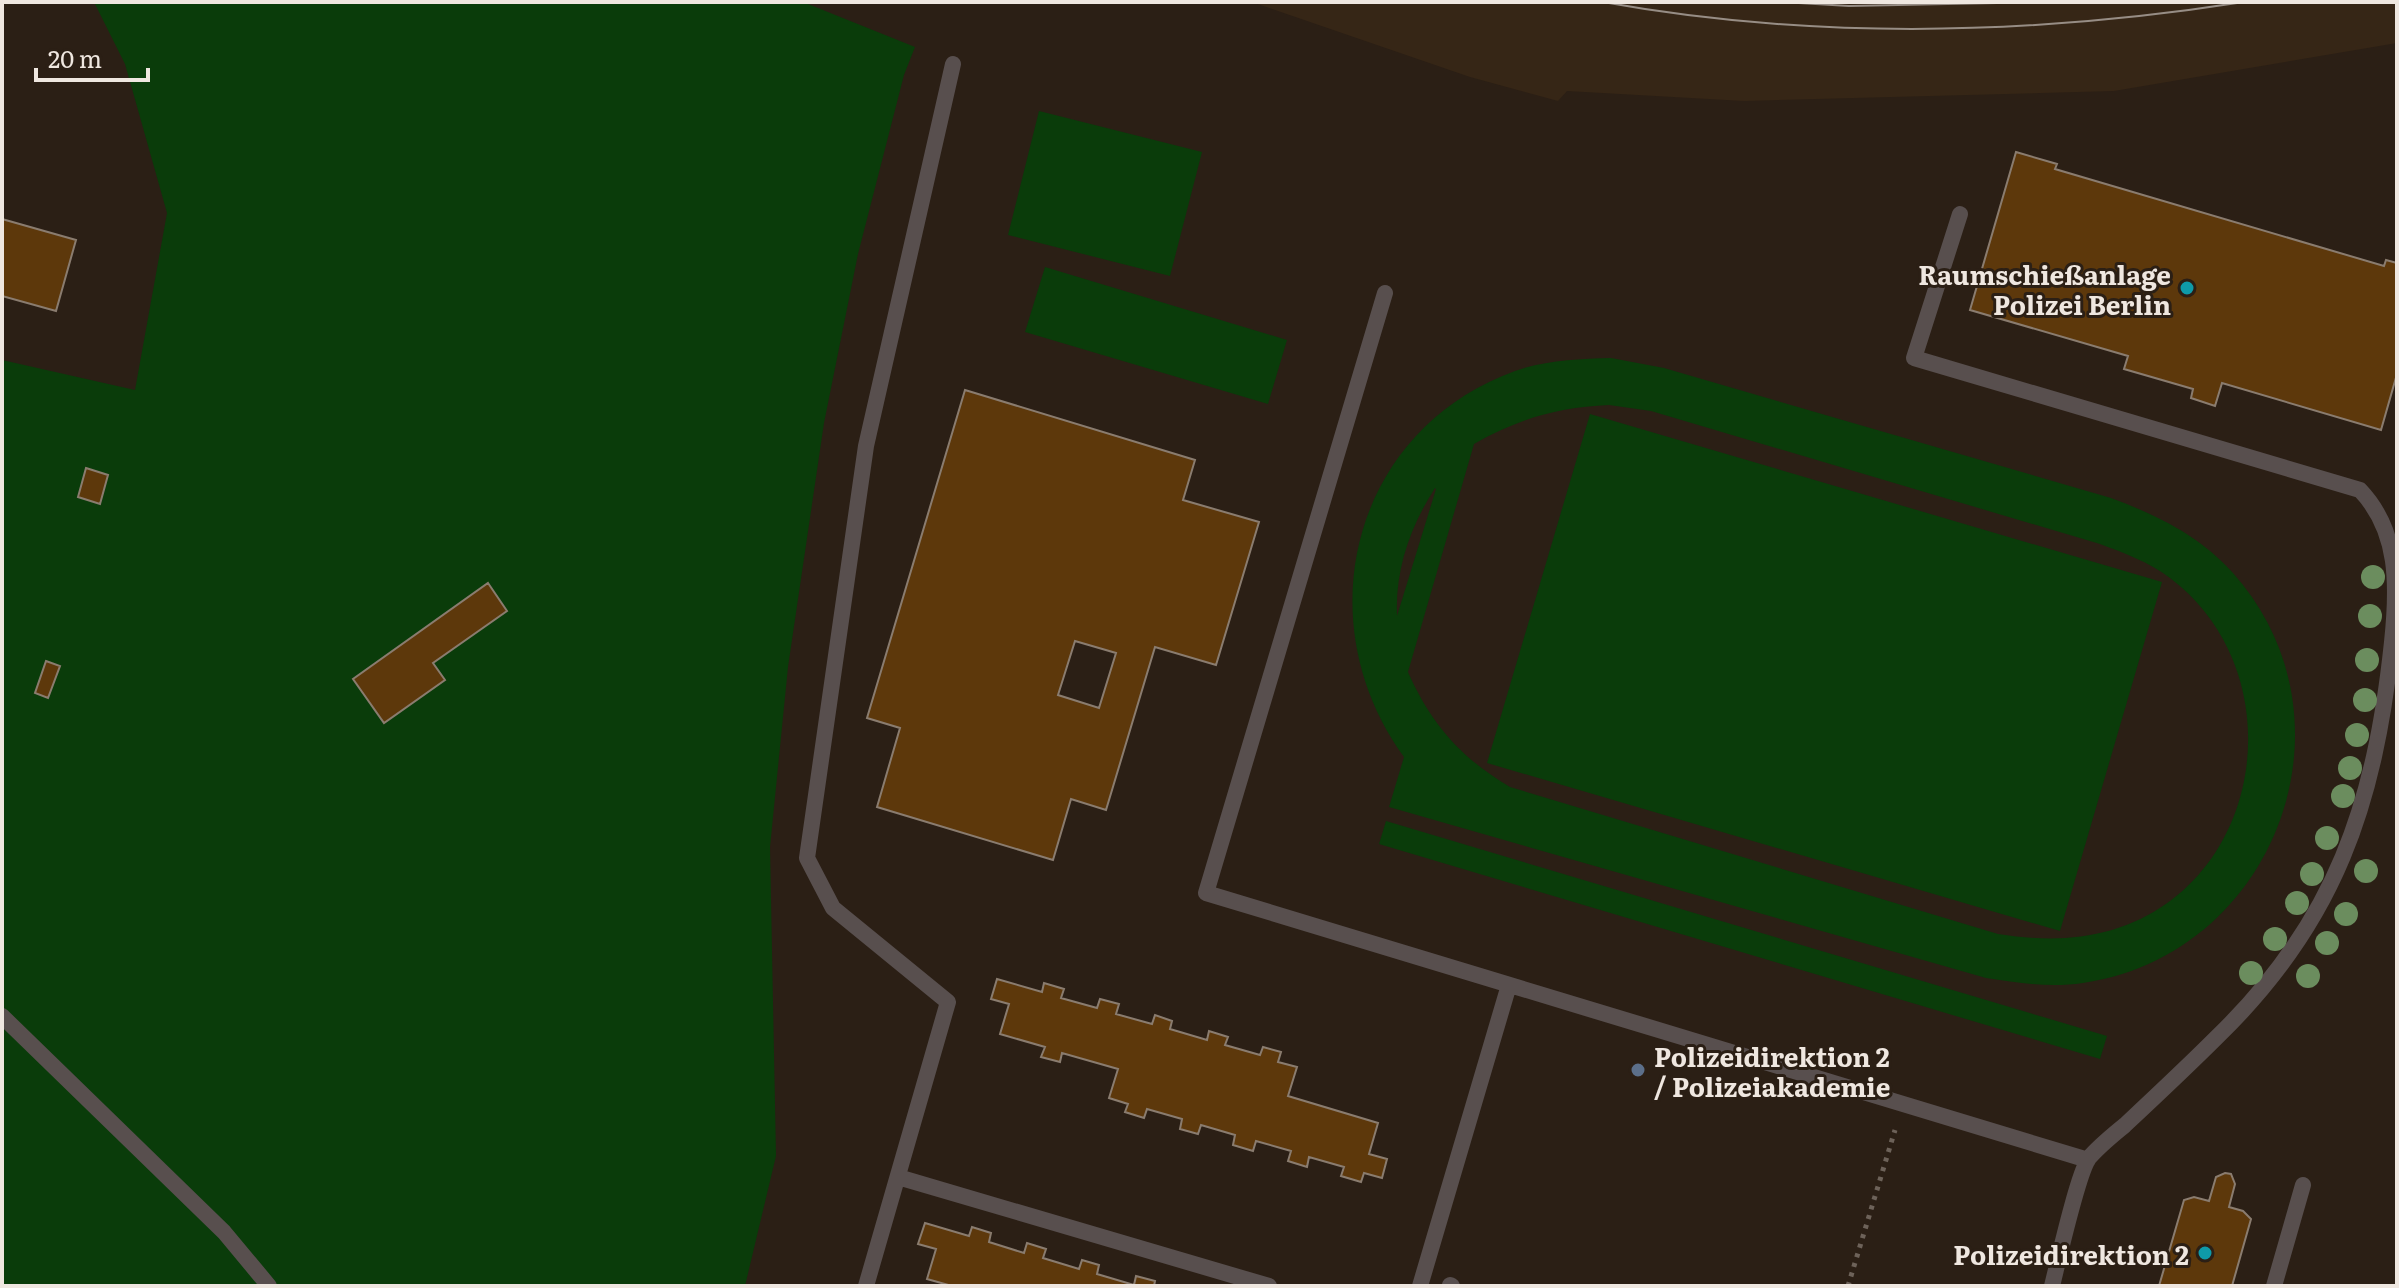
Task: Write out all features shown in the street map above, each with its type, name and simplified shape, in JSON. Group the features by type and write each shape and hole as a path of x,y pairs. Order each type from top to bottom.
{"lane":[{"path":"866,1286 948,1002 833,908 807,858 866,446 953,64"},
{"path":"1960,214 1914,358 2360,490 2377,505 2391,528 2395,618 2378,750 2360,818 2336,878 2311,923 2255,1000 2088,1160 2052,1286"},
{"path":"1385,293 1206,893 2088,1160"},
{"path":"1420,1286 1509,985"},
{"path":"2,1016 224,1232 269,1286"},
{"path":"898,1177 1269,1286"},
{"path":"2274,1286 2303,1185"}],"path":[{"path":"1848,1286 1903,1104"}],"shaded area":[{"path":"1252,2 2397,2 2397,43 2114,91 1744,101 1567,91 1558,101 1470,77"}],"green space":[{"path":"94,2 803,2 915,47 904,75 858,254 824,423 788,667 770,847 776,1156 745,1286 2,1286 2,360 135,390 167,213 125,64"},
{"path":"1039,111 1202,152 1170,276 1008,235"},
{"path":"1045,267 1287,340 1268,404 1025,332"},
{"path":"1611,358 1664,368 2111,498 2161,519 2206,548 2233,573 2272,632 2292,695 2294,760 2279,823 2249,880 2206,928 2150,963 2083,983 2034,984 1986,978 1389,807 1404,757 1374,704 1357,648 1353,591 1361,535 1382,483 1415,437 1459,399 1527,367","holes":["1609,405 1651,411 2100,544 2127,554 2170,578 2210,618 2235,666 2247,719 2246,772 2231,823 2204,869 2164,906 2112,930 2055,938 1998,934 1510,787 1492,776 1462,752 1437,724 1408,672 1474,444 1539,416 1573,408","1436,489 1397,616 1399,582 1406,549 1418,518"]},
{"path":"1590,414 2162,582 2060,931 1487,763"},
{"path":"1386,821 2107,1036 2100,1059 1379,844"}],"building":[{"name":"Raumschießanlage Polizei Berlin","path":"2016,152 2057,164 2055,169 2384,266 2386,260 2397,263 2397,374 2381,430 2222,383 2215,406 2191,398 2193,389 2124,369 2128,356 1970,310"},
{"path":"2,219 76,240 56,311 2,296"},
{"path":"965,390 1195,460 1183,500 1259,522 1216,665 1155,647 1106,810 1071,799 1053,860 877,807 900,728 867,718","holes":["1075,641 1116,653 1099,708 1058,695"]},
{"path":"86,468 108,475 100,504 78,497"},
{"path":"488,583 507,611 433,663 445,680 384,723 353,679"},
{"path":"46,661 60,666 48,698 35,693"},
{"path":"997,979 1042,992 1044,983 1064,989 1061,998 1097,1008 1100,999 1119,1004 1116,1014 1152,1024 1155,1015 1172,1021 1170,1029 1207,1040 1209,1031 1228,1037 1225,1045 1260,1055 1263,1047 1281,1052 1278,1062 1297,1067 1288,1096 1378,1123 1369,1154 1387,1159 1382,1178 1364,1173 1361,1182 1341,1176 1344,1167 1309,1157 1307,1167 1288,1161 1291,1151 1256,1141 1253,1151 1233,1145 1235,1135 1201,1125 1198,1134 1180,1129 1182,1119 1147,1109 1144,1118 1125,1112 1128,1104 1109,1098 1118,1069 1062,1053 1060,1062 1041,1057 1045,1047 1000,1034 1009,1004 991,999"},
{"name":"Polizeidirektion 2","path":"2231,1174 2235,1184 2229,1207 2243,1211 2251,1219 2232,1286 2159,1286 2184,1200 2194,1197 2209,1201 2216,1177"},
{"path":"925,1223 969,1236 972,1227 991,1233 989,1242 1024,1253 1027,1243 1046,1249 1043,1258 1079,1269 1082,1260 1099,1265 1097,1274 1134,1285 1136,1276 1155,1281 1154,1286 952,1286 927,1279 936,1249 918,1244"}],"tram line":[{"path":"1603,2 1762,23 1923,29 2084,21 2244,2"},
{"path":"1782,2 1849,6 2046,2"}],"place":[{"name":"Raumschießanlage Polizei Berlin","path":"2187,288"},
{"name":"Polizeidirektion 2 / Polizeiakademie","path":"1638,1070"},
{"name":"Polizeidirektion 2","path":"2205,1253"}]}
